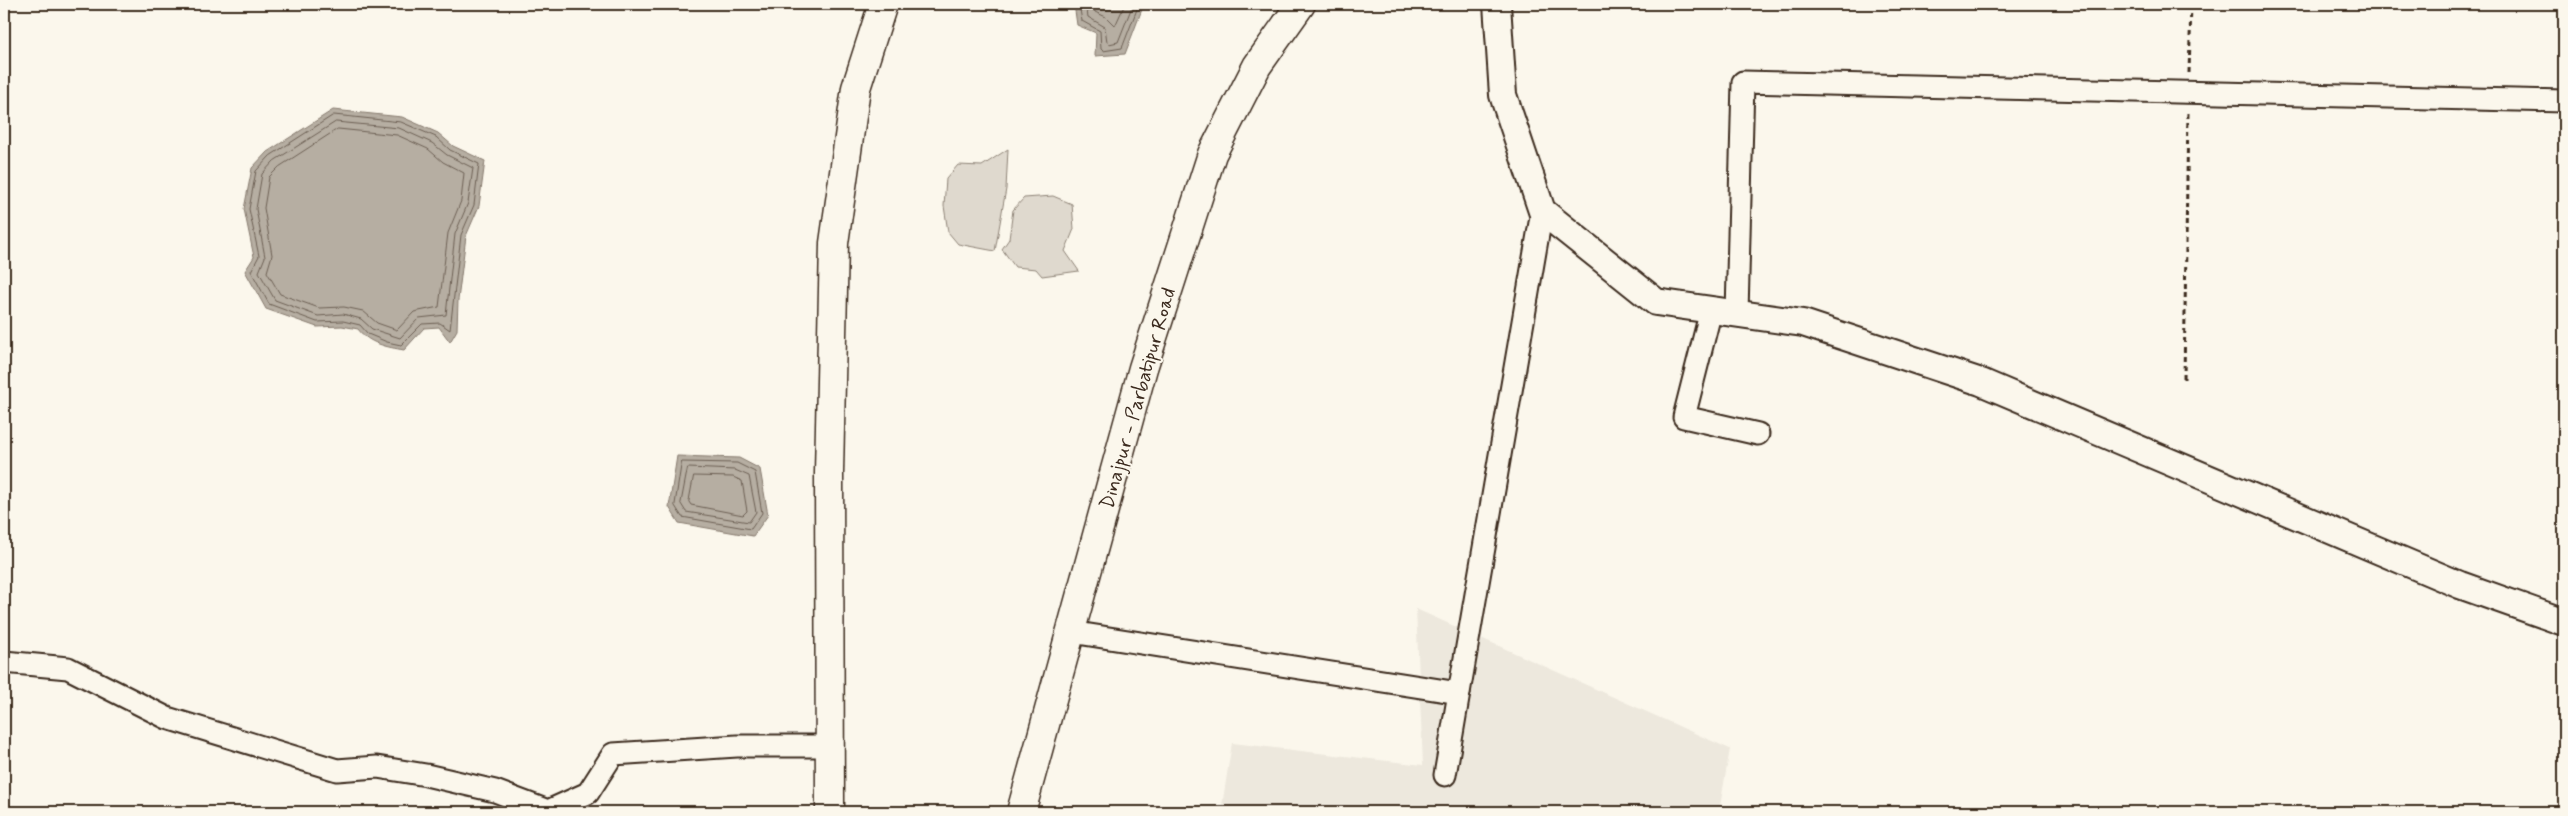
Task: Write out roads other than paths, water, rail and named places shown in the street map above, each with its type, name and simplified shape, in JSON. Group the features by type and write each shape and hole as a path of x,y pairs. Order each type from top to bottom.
{"main road":[{"path":"830,812 828,473 834,243 856,88 883,4"},
{"name":"Dinajpur - Parbatipur Road","path":"1021,812 1143,368 1212,154 1257,66 1301,4"}],"street":[{"path":"1445,774 1542,212 1503,95 1497,4"},
{"path":"1758,434 1684,418 1724,312 1743,82 2564,102"},
{"path":"1542,212 1656,302 1803,323 1981,382 2460,585 2564,622"},
{"path":"1071,632 1459,693"},
{"path":"4,662 68,668 167,718 337,770 377,767 426,775 495,791 548,811 588,793 613,754 737,746 830,746"}],"water":[{"path":"1074,4 1144,4 1125,54 1095,56 1096,33 1077,25"},
{"path":"333,110 402,117 438,133 453,146 485,161 479,206 466,236 458,300 457,330 450,342 439,327 424,328 404,350 373,341 358,329 342,326 317,327 266,309 245,271 254,257 244,209 252,168 267,152"},
{"path":"677,456 739,458 760,469 768,515 753,536 679,523 669,507"}]}
